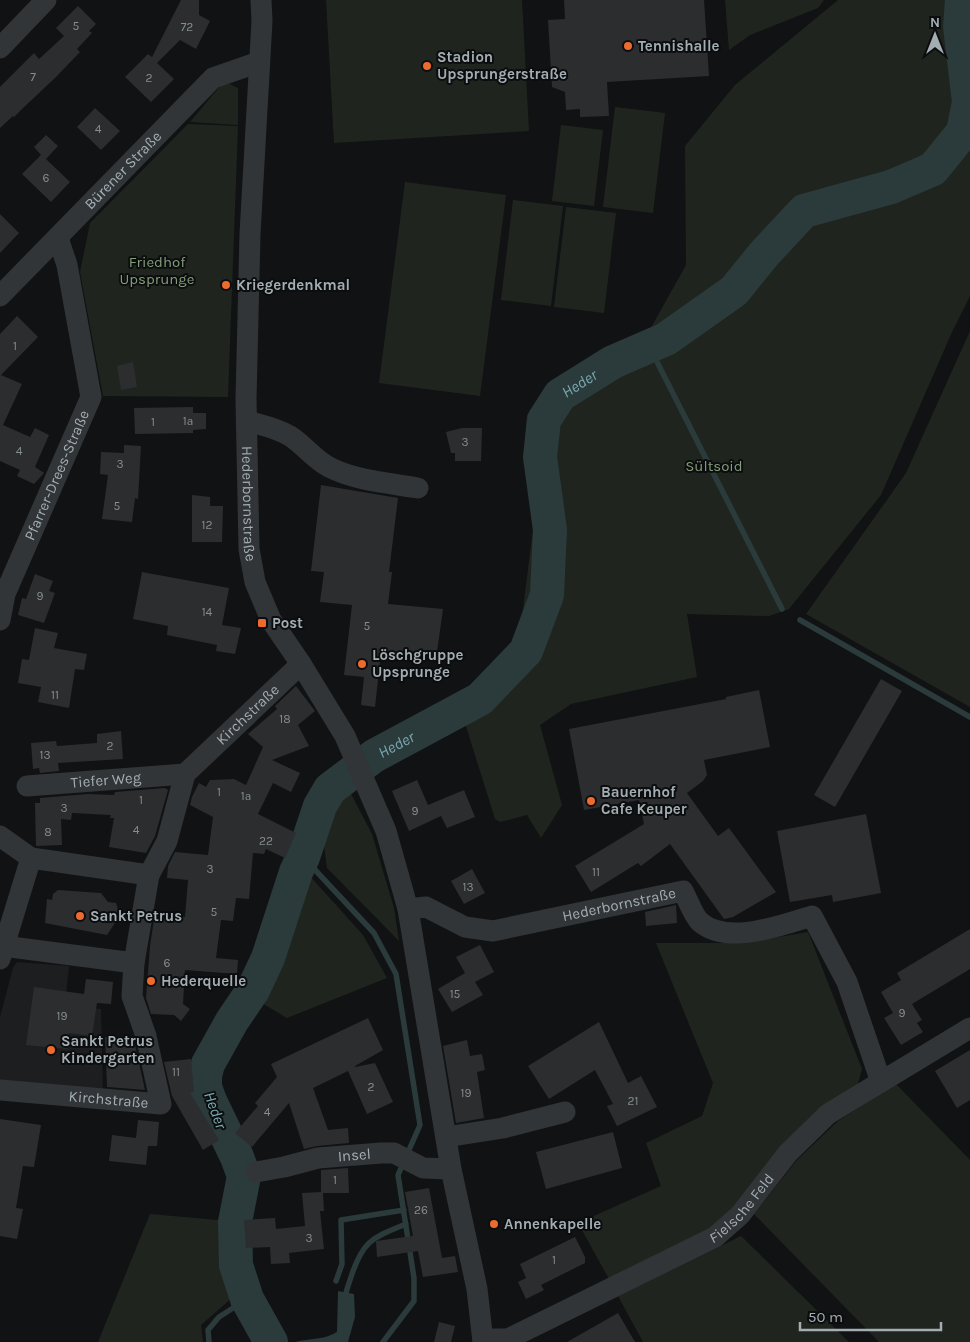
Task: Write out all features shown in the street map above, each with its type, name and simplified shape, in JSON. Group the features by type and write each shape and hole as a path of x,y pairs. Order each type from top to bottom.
{"street":[{"path":"0,48 46,0"},
{"name":"Hederbornstraße","path":"261,0 262,21 250,234 247,421 250,549 254,582 271,620 301,664 350,747 386,831 408,909 451,1169 477,1289 483,1341"},
{"name":"Bürener Straße","path":"0,296 213,78 259,62"},
{"name":"Pfarrer-Drees-Straße","path":"0,620 5,594 91,397 67,265 58,238"},
{"path":"247,421 278,430 290,436 317,459 329,467 344,473 418,488"},
{"name":"Kirchstraße","path":"0,1090 161,1104 146,1036 132,996 134,963 149,875 167,841 185,774 301,664"},
{"name":"Tiefer Weg","path":"27,786 185,774"},
{"path":"0,836 31,858 149,875"},
{"path":"31,858 2,953 134,963"},
{"name":"Hederbornstraße","path":"408,909 426,907 465,927 493,931 683,891 699,921 714,930 729,934 762,930 812,916 847,982 881,1082"},
{"name":"Fielsche Feld","path":"483,1341 508,1339 715,1237 740,1215 788,1153 828,1114 970,1028"},
{"path":"446,1137 502,1128 565,1112"},
{"name":"Insel","path":"256,1172 284,1168 318,1158 394,1153 423,1168 451,1169"}],"shaded area":[{"name":"Sankt Petrus Kindergarten","path":"17,962 69,966 65,1005 101,1009 103,1092 0,1083 0,1017 13,968"},
{"path":"338,1291 354,1294 355,1317 348,1342 295,1342 322,1338 337,1332"}],"green space":[{"name":"Stadion Upsprungerstraße","path":"326,0 522,0 529,131 334,143"},
{"path":"725,0 824,0 818,8 750,35 729,50"},
{"name":"Sültsoid","path":"838,0 970,0 970,296 952,332 881,495 789,609 769,616 687,614 697,677 571,704 540,725 562,805 541,838 527,815 500,822 495,819 464,720 488,710 510,689 488,704 468,698 518,649 534,521 524,449 527,415 556,381 648,333 686,265 685,146 735,85"},
{"path":"228,83 238,88 238,125 190,122 221,85"},
{"path":"615,107 665,113 653,213 603,207"},
{"name":"Friedhof Upsprunge","path":"188,124 238,126 228,397 103,396 80,272 90,223"},
{"path":"561,125 603,130 594,206 552,201"},
{"path":"405,182 506,195 480,396 379,383"},
{"path":"513,200 563,206 551,306 501,300"},
{"path":"566,207 616,213 604,313 554,307"},
{"path":"970,331 970,707 806,614 906,473"},
{"path":"350,792 372,834 394,908 399,941 327,868 323,838 330,815 338,801"},
{"path":"309,875 363,935 387,978 287,1018 255,999 277,962 299,891"},
{"path":"808,932 862,1069 858,1084 731,1213 709,1229 609,1279 578,1223 661,1186 646,1143 702,1116 713,1083 656,943 742,943"},
{"path":"896,1084 970,1160 970,1342 879,1342 754,1214 797,1160 838,1121"},
{"path":"150,1214 229,1221 233,1297 201,1325 203,1342 98,1342"},
{"path":"741,1236 849,1342 643,1342 618,1296"}],"building":[{"path":"181,0 199,0 199,15 210,21 196,49 180,40 157,63 174,79 151,102 125,77 148,54 152,57"},
{"name":"Tennishalle","path":"564,0 704,0 709,76 607,82 609,116 580,117 580,109 566,110 565,92 552,87 548,20 565,19"},
{"path":"78,6 96,24 89,31 92,33 77,49 80,52 14,117 0,128 0,87 34,53 39,59 64,36 56,28"},
{"path":"95,108 120,131 101,150 77,127"},
{"path":"46,135 58,146 46,159 70,182 51,202 22,174 41,155 34,147"},
{"path":"0,214 19,233 0,253"},
{"path":"17,316 38,337 1,375 22,384 3,425 30,437 35,428 49,435 35,467 44,473 34,484 17,476 20,470 0,461 0,334"},
{"path":"133,362 137,387 121,390 117,366"},
{"path":"193,407 193,413 206,413 206,429 193,430 193,433 135,434 134,408"},
{"path":"462,428 482,428 481,461 455,461 455,453 451,453 446,432"},
{"path":"124,445 141,446 138,499 135,498 132,522 102,519 108,475 100,474 101,452 124,453"},
{"path":"321,485 398,498 389,572 392,572 388,604 443,609 436,659 381,653 375,707 361,705 364,677 344,675 352,605 320,602 324,572 311,571"},
{"path":"192,495 210,497 210,506 223,506 222,542 192,542"},
{"path":"142,572 229,588 222,625 241,628 235,654 216,651 217,645 167,635 168,626 133,619"},
{"path":"35,574 53,581 49,591 55,593 44,623 18,615 22,598 26,599"},
{"path":"35,628 58,633 54,648 87,654 84,670 75,669 69,708 38,702 41,687 18,683 22,659 29,660"},
{"path":"881,679 902,691 835,807 814,795"},
{"path":"296,686 315,711 298,725 309,746 272,760 300,773 291,792 273,783 258,814 296,833 285,858 266,849 264,854 253,853 249,899 236,898 233,921 221,920 216,958 238,960 237,974 185,970 183,1004 190,1009 181,1021 174,1015 151,1014 146,998 155,913 185,917 188,880 167,878 168,866 175,852 208,855 213,817 190,805 192,797 199,783 206,787 210,780 234,779 246,785 263,747 248,734 277,709 275,706"},
{"path":"759,690 770,747 704,760 707,775 703,781 687,793 718,836 729,828 776,892 733,917 724,919 670,844 641,866 638,863 591,892 575,866 644,824 639,800 584,810 569,729 726,699 726,697"},
{"path":"121,731 123,759 58,763 59,771 40,773 39,768 33,769 31,743 56,741 57,746 97,743 97,734"},
{"path":"417,780 428,805 464,790 475,817 447,828 441,816 409,831 392,791"},
{"path":"165,788 168,790 155,836 146,853 109,847 114,818 110,818 111,815 72,813 71,820 61,819 62,845 36,846 35,803 40,803 40,798 88,794 114,795 115,792"},
{"path":"866,814 881,893 833,902 832,895 790,902 777,831"},
{"path":"472,869 485,893 464,904 451,881"},
{"name":"Sankt Petrus","path":"58,890 101,893 108,902 116,903 120,915 107,935 45,923 47,899 52,900 53,894"},
{"path":"676,905 677,923 646,926 645,912"},
{"path":"970,929 970,969 912,1004 922,1020 917,1023 923,1032 901,1045 884,1018 893,1013 881,992 901,980 897,973"},
{"path":"480,945 494,972 475,982 483,995 452,1012 438,989 465,973 456,957"},
{"path":"86,979 113,982 111,1004 97,1003 92,1036 69,1033 67,1049 26,1045 34,987 84,994"},
{"path":"368,1018 383,1050 355,1067 375,1063 393,1102 367,1114 348,1071 313,1088 328,1130 348,1128 349,1143 304,1149 289,1103 252,1147 235,1133 258,1106 255,1103 277,1077 271,1064"},
{"path":"599,1022 628,1083 641,1076 657,1107 617,1126 607,1106 613,1104 595,1070 549,1099 528,1066"},
{"path":"133,1036 145,1090 107,1087 105,1037"},
{"path":"467,1040 470,1056 482,1054 485,1070 477,1072 484,1118 456,1123 443,1046"},
{"path":"970,1050 970,1100 957,1108 935,1071"},
{"path":"191,1059 194,1092 190,1093 219,1140 203,1150 172,1096 164,1062"},
{"path":"0,1119 41,1125 34,1167 23,1166 16,1208 23,1209 17,1239 0,1236"},
{"path":"138,1120 159,1122 157,1146 148,1146 146,1165 109,1161 112,1135 136,1138"},
{"path":"613,1132 622,1168 546,1189 536,1152"},
{"path":"348,1168 349,1193 323,1193 324,1211 320,1211 324,1249 289,1253 290,1263 271,1264 270,1247 246,1248 244,1220 275,1218 276,1229 305,1226 302,1193 321,1192 321,1170"},
{"path":"429,1188 442,1258 455,1256 458,1272 423,1277 418,1251 377,1257 376,1241 413,1236 405,1192"},
{"path":"575,1237 585,1257 585,1263 541,1285 544,1290 526,1299 518,1282 526,1278 520,1264"},
{"path":"618,1313 635,1342 567,1342"},
{"path":"439,1322 455,1326 451,1342 434,1342"}],"waterway":[{"name":"Heder","path":"271,1342 247,1299 236,1265 235,1222 244,1176 210,1101 205,1087 205,1076 208,1064 232,1021 253,990 268,958 320,806 330,789 374,756 480,699 526,651 547,595 550,530 540,457 544,420 560,395 613,362 666,339 734,291 764,254 804,211 891,187 933,169 963,132 969,102 960,27 962,0"},
{"path":"649,346 782,609"},
{"path":"800,620 970,717"},
{"name":"Heder","path":"303,857 374,933 396,974 420,1125 398,1175 414,1278 414,1301 383,1342"},
{"path":"336,1281 342,1264 341,1220 404,1210"},
{"name":"Heder","path":"345,1300 346,1291 355,1265 365,1248 377,1237 406,1224"},
{"path":"209,1342 208,1330 219,1317 247,1299"}],"place":[{"name":"Tennishalle","path":"628,46"},
{"name":"Stadion Upsprungerstraße","path":"427,66"},
{"name":"Kriegerdenkmal","path":"226,285"},
{"name":"Post","path":"262,623"},
{"name":"Löschgruppe Upsprunge","path":"362,664"},
{"name":"Bauernhof Cafe Keuper","path":"591,801"},
{"name":"Sankt Petrus","path":"80,916"},
{"name":"Hederquelle","path":"151,981"},
{"name":"Sankt Petrus Kindergarten","path":"51,1050"},
{"name":"Annenkapelle","path":"494,1224"}]}
